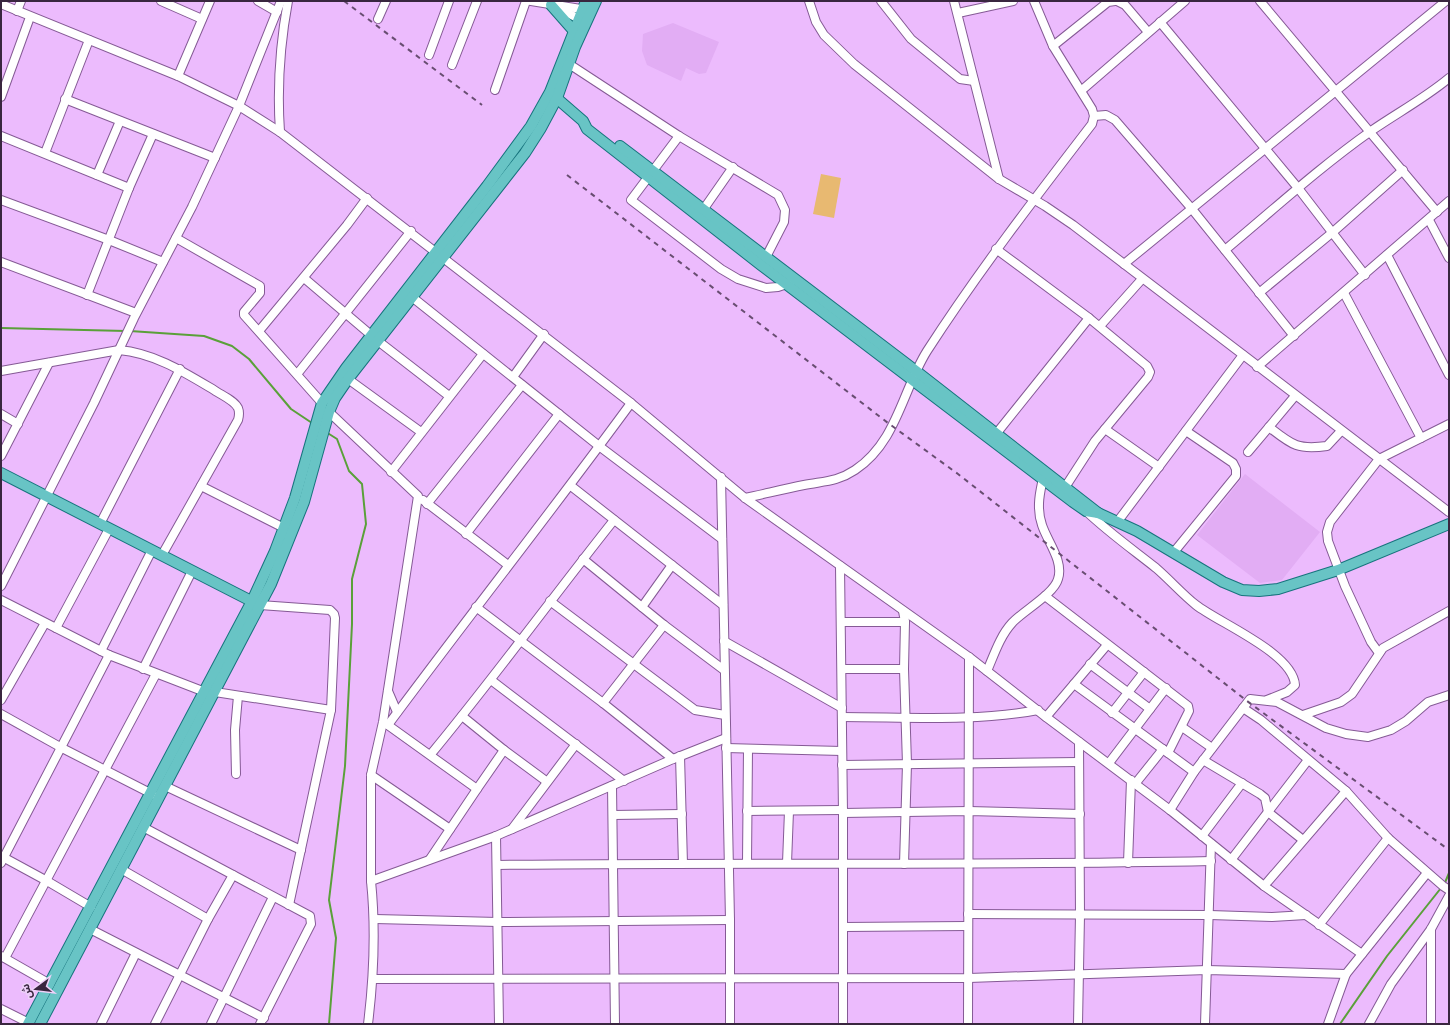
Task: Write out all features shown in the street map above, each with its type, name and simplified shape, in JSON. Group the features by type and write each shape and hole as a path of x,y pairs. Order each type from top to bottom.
{"main road":[{"path":"554,95 573,30 584,12 596,1"},
{"path":"552,4 573,30"},
{"path":"28,1023 210,692 290,540 304,502 325,425 335,398 375,338 514,159 541,128 554,95 569,64 584,12"},
{"path":"554,95 583,121 587,129 704,210 766,257 791,282"},
{"path":"651,174 1063,490 1098,514"},
{"path":"256,603 295,498 322,402 334,384 412,297 440,254"},
{"path":"914,376 996,434 1044,475"},
{"path":"1,473 256,603"},
{"path":"1063,490 1086,511 1118,521 1174,552 1223,582 1242,590 1259,591 1278,589 1338,570 1449,524"},
{"path":"42,1023 143,827 154,795 165,786 210,692"}],"street":[{"path":"17,11 21,1"},
{"path":"162,1 202,19"},
{"path":"178,76 210,1"},
{"path":"258,1 276,12"},
{"path":"1,586 215,158 239,106 281,1"},
{"path":"280,132 279,88 284,25 288,1"},
{"path":"378,20 386,1"},
{"path":"429,55 449,1"},
{"path":"452,65 477,1"},
{"path":"495,90 526,1"},
{"path":"531,1 552,4 584,12"},
{"path":"881,1 923,49 960,79 974,81"},
{"path":"954,1 999,179"},
{"path":"958,13 1013,1"},
{"path":"745,498 806,485 836,481 854,470 880,447 893,426 914,376 927,350 996,249 1092,124 1094,116 1092,109 1082,90 1053,46 1034,1"},
{"path":"1053,46 1108,2 1116,1 1125,5 1148,32"},
{"path":"1082,90 1185,1"},
{"path":"1260,1 1336,92 1371,131 1437,212"},
{"path":"1124,264 1446,1"},
{"path":"811,2 816,22 824,35 854,64 999,179 1060,216 1449,512"},
{"path":"1,4 178,76 239,106 280,132 544,334 631,403 745,498 969,657 1170,810 1264,886 1362,954"},
{"path":"1,97 30,17"},
{"path":"1160,22 1298,188 1365,275"},
{"path":"45,152 89,40"},
{"path":"569,64 679,136 778,195 785,210 784,222 766,257"},
{"path":"1225,250 1298,188 1371,131 1432,92 1449,78"},
{"path":"65,99 215,158"},
{"path":"1094,116 1106,115 1115,120 1192,210 1294,336"},
{"path":"97,175 120,121"},
{"path":"88,295 129,188 153,134"},
{"path":"1,136 45,152 129,188"},
{"path":"679,136 631,200 721,269 738,280 766,288 791,282"},
{"path":"704,210 733,167"},
{"path":"1260,293 1333,232 1403,170"},
{"path":"259,331 304,278 367,198"},
{"path":"1,200 109,240 163,262"},
{"path":"1257,367 1429,220 1449,201"},
{"path":"1429,220 1449,258"},
{"path":"298,373 411,231"},
{"path":"176,238 260,286 260,293 244,314 298,373 322,402"},
{"path":"996,249 1100,326 1147,366 1150,372 1148,377 1104,429 1063,490"},
{"path":"1387,255 1449,375"},
{"path":"1,262 88,295 135,316"},
{"path":"304,278 344,314 449,396"},
{"path":"1100,326 1142,279"},
{"path":"1344,293 1421,438"},
{"path":"412,297 599,446 722,539"},
{"path":"996,434 1089,318"},
{"path":"513,377 544,334"},
{"path":"1,371 49,363 120,346 180,369 234,403 240,413 238,420 162,555"},
{"path":"391,472 483,354"},
{"path":"1118,521 1243,355"},
{"path":"1,456 49,363"},
{"path":"56,628 180,369"},
{"path":"348,379 422,432"},
{"path":"427,504 522,384"},
{"path":"1248,452 1295,396"},
{"path":"385,723 397,712 508,565 571,486 631,403"},
{"path":"329,412 391,472 427,504 508,565"},
{"path":"1,414 18,424"},
{"path":"466,534 559,414"},
{"path":"1379,653 1371,642 1338,570 1328,541 1327,532 1330,522 1379,459 1449,424"},
{"path":"1269,427 1292,444 1305,448 1327,446 1341,431"},
{"path":"1104,429 1159,467"},
{"path":"1174,552 1236,476 1236,469 1232,463 1186,432"},
{"path":"987,671 998,644 1011,623 1045,596 1058,580 1059,570 1052,546 1042,525 1039,512 1039,499 1044,475"},
{"path":"721,477 730,920 730,1024"},
{"path":"201,486 284,528"},
{"path":"571,486 723,605"},
{"path":"368,1024 374,979 375,919 371,881 372,775 385,723 387,691 418,496"},
{"path":"1086,511 1106,530 1158,570 1183,595 1204,611 1246,635 1282,662 1294,676 1295,685 1287,692 1266,701"},
{"path":"431,754 491,680 550,601 614,520"},
{"path":"100,651 152,550"},
{"path":"583,559 664,625 724,670"},
{"path":"642,607 672,565"},
{"path":"840,566 842,622 844,927 843,1024"},
{"path":"143,668 192,571"},
{"path":"1045,596 1189,707 1182,727 1166,751 1133,782 1128,863"},
{"path":"1,600 109,655 156,674 210,692 331,710"},
{"path":"550,601 695,710 726,715"},
{"path":"256,603 330,610 334,614 331,710 289,904"},
{"path":"476,607 677,758 682,814 683,864"},
{"path":"903,611 905,622 904,669 907,764 904,864"},
{"path":"1303,715 1341,702 1352,694 1379,653 1387,645 1449,611"},
{"path":"842,622 905,622"},
{"path":"1,700 45,623"},
{"path":"603,703 664,625"},
{"path":"724,641 842,708"},
{"path":"1046,717 1107,645"},
{"path":"91,907 47,881 2,859 62,748 109,655"},
{"path":"968,1024 969,978 967,926 969,865 969,657"},
{"path":"1090,664 1150,709"},
{"path":"842,669 904,669"},
{"path":"1112,712 1144,672"},
{"path":"50,984 3,957 47,881 156,674"},
{"path":"491,680 624,780"},
{"path":"1074,684 1194,772"},
{"path":"1109,763 1166,688"},
{"path":"387,691 397,712"},
{"path":"1170,810 1194,772 1250,698 1277,702 1326,728 1346,734 1375,736 1406,721 1428,702 1449,695"},
{"path":"236,774 238,696"},
{"path":"1243,708 1346,791 1388,838 1427,873 1449,890"},
{"path":"842,717 970,716 1016,714 1038,710"},
{"path":"1,714 62,748 154,795"},
{"path":"462,716 546,781"},
{"path":"385,723 431,754 477,788"},
{"path":"1182,727 1212,748"},
{"path":"371,881 511,830 624,780 726,738"},
{"path":"1078,1024 1080,915 1079,742"},
{"path":"511,830 546,781 576,744"},
{"path":"726,748 842,751"},
{"path":"747,863 748,749"},
{"path":"430,859 504,750"},
{"path":"1203,760 1265,798 1268,812 1303,840"},
{"path":"1231,860 1308,760"},
{"path":"842,765 1079,762"},
{"path":"372,775 450,829"},
{"path":"1202,836 1242,783"},
{"path":"165,786 301,850"},
{"path":"612,786 615,1024"},
{"path":"1264,886 1346,791"},
{"path":"787,863 790,811"},
{"path":"747,812 969,811 1080,814"},
{"path":"613,816 682,814"},
{"path":"90,929 225,996 262,1022 312,922 310,916 143,827"},
{"path":"496,836 499,1024"},
{"path":"1319,925 1388,838"},
{"path":"1205,1024 1210,915 1211,844"},
{"path":"497,865 787,863 969,865 1211,861"},
{"path":"121,869 208,919"},
{"path":"1328,1024 1346,974 1427,873"},
{"path":"155,1024 208,919 233,875"},
{"path":"1369,1024 1391,984 1431,929 1449,896"},
{"path":"211,1024 273,897"},
{"path":"968,914 1210,915 1272,917 1306,915"},
{"path":"375,919 498,922 730,920"},
{"path":"844,927 967,926"},
{"path":"1431,929 1431,1024"},
{"path":"101,1024 136,953"},
{"path":"374,979 969,978 1207,970 1346,974"},
{"path":"1,1009 28,1023"}],"shaded area":[{"path":"673,23 719,42 706,73 699,74 686,68 681,81 647,65 642,51 643,34"},
{"path":"821,174 841,178 834,218 813,214"},
{"path":"1245,474 1320,532 1282,580 1260,583 1197,535"}],"waterway":[{"path":"1,328 126,331"},
{"path":"130,331 204,336 232,346 249,359 291,409 312,423"},
{"path":"326,432 337,439 349,471 362,484 366,524 352,579 352,624 345,766 329,900 336,938 329,1024"},
{"path":"1444,885 1449,873"},
{"path":"1340,1024 1387,956 1441,888"}],"railway":[{"path":"344,1 482,105"},
{"path":"567,175 888,423 958,474 1247,701 1449,850"}]}
